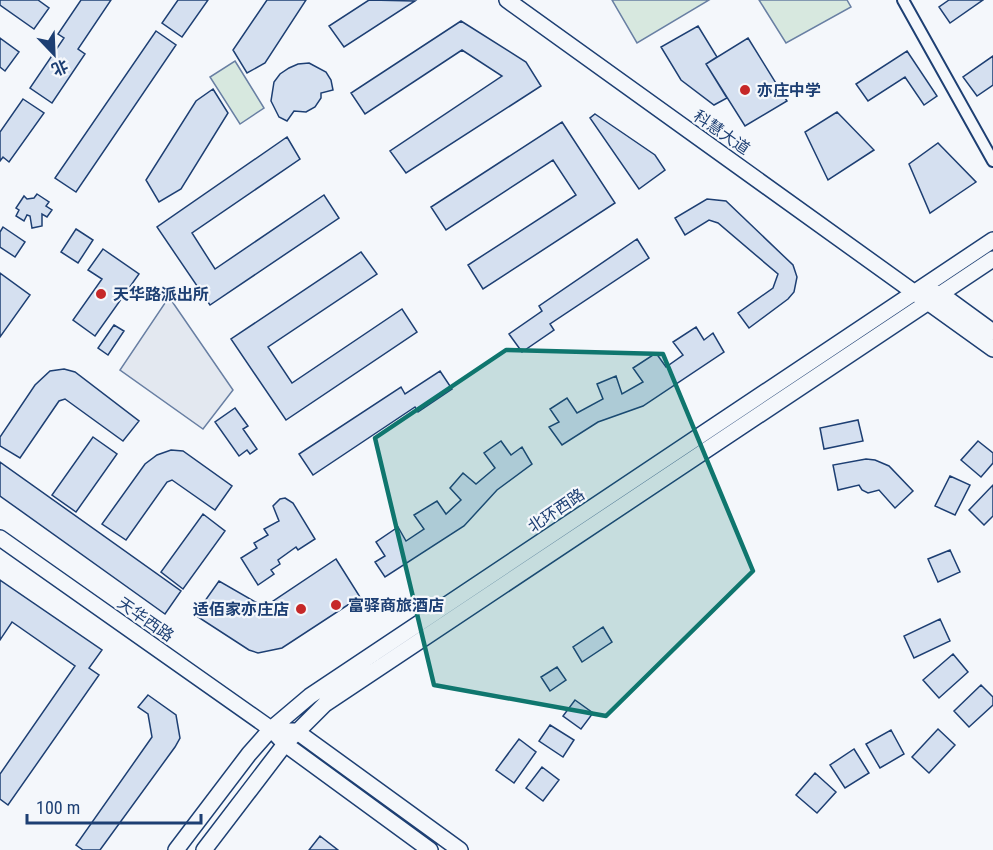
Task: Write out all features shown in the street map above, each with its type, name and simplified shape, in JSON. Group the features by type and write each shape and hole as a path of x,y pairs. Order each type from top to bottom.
{"street":[{"name":"科慧大道","path":"507,0 993,349"},
{"path":"903,0 993,161"},
{"name":"北环西路","path":"176,850 249,754 271,729 310,696 993,240"},
{"name":"北环西路","path":"204,850 285,744 325,704 993,259"},
{"path":"916,292 941,294 993,332"},
{"name":"天华西路","path":"0,538 271,729 285,744 430,850"},
{"path":"271,729 297,731 460,850"}],"highlighted area":[{"path":"506,350 663,354 753,571 606,716 434,685 375,438"}],"shaded area":[{"path":"612,0 709,0 637,43"},
{"path":"759,0 847,0 851,7 786,43"},
{"path":"235,61 264,108 240,124 210,77"},
{"path":"169,297 233,390 203,429 120,370"}],"building":[{"path":"0,0 38,0 49,8 34,29 0,5"},
{"path":"81,0 111,0 78,49 85,54 52,103 30,88 64,38 58,34"},
{"path":"178,0 208,0 182,37 162,23"},
{"path":"267,0 306,0 265,63 247,73 233,50"},
{"path":"369,0 415,1 344,47 329,26"},
{"path":"949,0 983,0 950,23 939,7"},
{"path":"461,21 526,62 541,86 406,173 390,151 502,76 462,50 365,114 351,93"},
{"path":"698,26 717,57 706,64 727,98 714,105 681,80 661,47"},
{"path":"156,31 176,45 76,192 55,178"},
{"path":"0,38 19,52 5,71 0,67"},
{"path":"748,38 787,101 745,126 706,64"},
{"path":"907,51 937,96 924,105 905,77 868,101 856,84"},
{"path":"993,56 993,85 977,96 963,77"},
{"path":"309,63 326,72 333,90 321,93 321,98 315,107 306,112 294,111 287,121 279,117 271,101 274,82 289,68"},
{"path":"213,89 228,113 181,189 159,202 146,180 196,101"},
{"path":"23,99 44,113 9,162 3,157 0,161 0,132"},
{"path":"837,112 874,150 828,180 805,132"},
{"path":"595,114 655,155 665,170 639,189 590,118"},
{"path":"562,122 615,203 483,289 468,265 576,195 553,160 446,230 431,207"},
{"path":"287,137 300,159 192,233 215,269 324,195 339,218 210,305 157,227"},
{"path":"938,143 976,182 930,213 909,164"},
{"path":"37,194 49,202 46,206 52,210 47,217 42,214 42,226 32,228 30,216 27,215 24,221 16,216 19,210 16,208 24,196 27,199 34,198"},
{"path":"707,199 726,201 793,265 797,277 794,292 788,299 749,328 738,313 773,288 778,274 718,223 709,220 685,235 675,218"},
{"path":"3,227 25,242 15,257 0,247 0,232"},
{"path":"76,229 93,240 78,263 61,252"},
{"path":"637,239 649,258 550,324 554,330 522,352 509,334 542,311 539,306"},
{"path":"103,249 139,274 95,336 73,320 102,279 88,270"},
{"path":"361,252 377,274 268,347 292,383 402,309 417,332 286,420 231,339"},
{"path":"0,273 30,295 0,337"},
{"path":"114,325 124,331 108,355 98,348"},
{"path":"696,327 704,340 713,333 724,352 643,406 598,422 562,445 549,427 559,422 550,409 567,398 577,413 603,399 597,384 616,376 622,394 643,382 633,368 656,353 666,367 683,355 673,342"},
{"path":"64,369 75,372 139,421 123,441 65,399 59,401 20,458 0,446 0,437 35,385 50,371"},
{"path":"440,371 452,389 418,412 415,407 313,475 299,454 401,387 405,394"},
{"path":"235,408 248,426 243,429 257,449 250,454 247,450 239,456 215,422"},
{"path":"858,420 863,441 824,449 820,428"},
{"path":"93,437 117,454 76,512 52,495"},
{"path":"501,441 511,455 522,447 532,464 497,490 464,526 385,577 375,562 385,556 376,542 398,527 406,541 424,529 414,515 437,501 446,514 461,500 450,488 463,473 476,484 495,468 484,453"},
{"path":"978,441 993,453 993,463 981,477 961,460"},
{"path":"171,450 183,451 232,486 215,510 172,480 167,482 126,540 102,524 145,464 157,455"},
{"path":"866,459 889,466 913,491 895,508 879,490 868,493 859,485 838,490 833,465"},
{"path":"0,462 181,591 165,614 0,496"},
{"path":"950,476 970,485 955,515 935,506"},
{"path":"993,485 993,516 984,525 969,510"},
{"path":"285,498 293,503 315,539 298,550 296,547 278,560 280,564 271,570 274,574 258,585 241,558 257,548 254,543 268,535 264,529 279,521 273,506 280,499"},
{"path":"203,514 225,531 183,589 161,572"},
{"path":"950,550 960,572 938,582 928,559"},
{"path":"336,559 360,597 282,648 258,653 249,650 195,615 219,581 264,607"},
{"path":"0,580 102,650 89,668 99,675 8,805 0,799 0,774 75,666 12,622 0,640"},
{"path":"940,619 950,641 914,658 904,636"},
{"path":"603,627 612,642 582,662 573,647"},
{"path":"953,654 968,672 939,698 923,680"},
{"path":"557,667 566,680 550,691 541,677"},
{"path":"981,685 993,697 993,705 969,727 954,711"},
{"path":"148,695 176,715 180,738 100,850 83,850 76,845 152,737 148,714 138,707"},
{"path":"575,700 593,713 581,729 563,716"},
{"path":"550,725 574,740 563,757 539,741"},
{"path":"938,729 955,745 929,773 912,757"},
{"path":"891,730 904,754 880,768 866,744"},
{"path":"519,739 536,752 514,783 496,770"},
{"path":"854,749 869,773 845,788 830,765"},
{"path":"542,767 559,780 543,801 526,788"},
{"path":"815,773 836,792 817,813 796,795"},
{"path":"320,836 338,850 309,850"}],"place":[{"name":"亦庄中学","path":"745,90"},
{"name":"天华路派出所","path":"101,294"},
{"name":"富驿商旅酒店","path":"336,605"},
{"name":"适佰家亦庄店","path":"301,609"}]}
